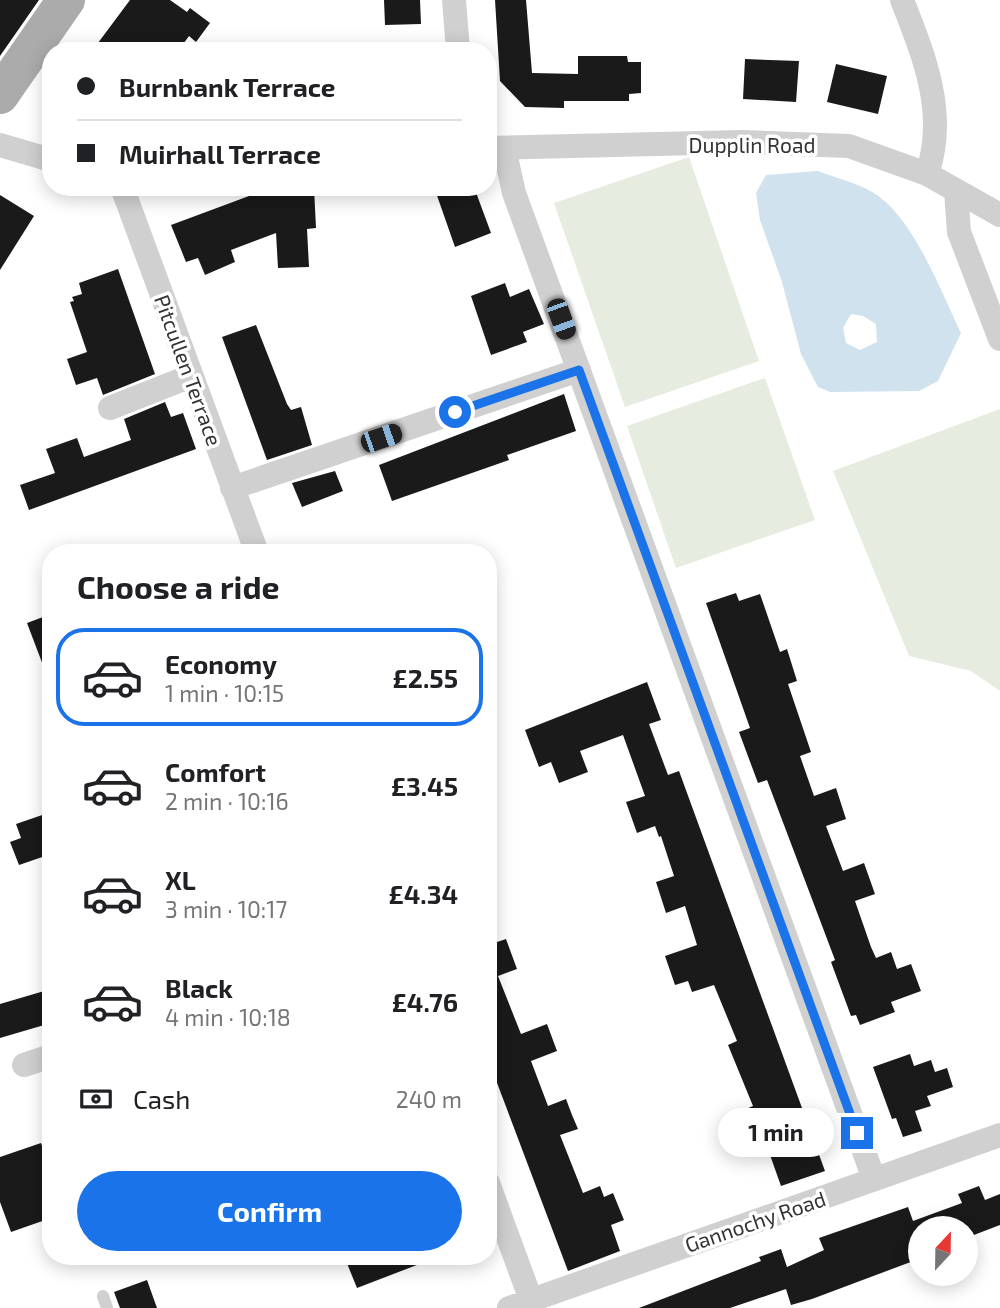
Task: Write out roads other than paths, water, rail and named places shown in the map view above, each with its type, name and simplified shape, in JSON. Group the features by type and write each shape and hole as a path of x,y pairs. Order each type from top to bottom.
{"main road":[{"path":"0,95 66,0"}],"street":[{"path":"454,0 457,42"},
{"path":"902,0 928,66 937,131 927,174"},
{"name":"Dupplin Road","path":"497,148 742,142 849,146 927,174 1000,215"},
{"path":"0,145 42,157"},
{"path":"497,150 874,1179"},
{"path":"956,191 959,232 1000,340"},
{"name":"Pitcullen Terrace","path":"125,196 254,544"},
{"path":"232,488 579,370"},
{"path":"110,408 191,376"},
{"path":"24,1065 42,1059"},
{"name":"Gannochy Road","path":"520,1304 1000,1135"},
{"path":"497,1217 520,1304"}],"water":[{"path":"818,171 874,193 902,220 925,257 961,333 938,381 919,391 830,392 818,387 801,354 782,282 760,220 756,193 766,175","holes":["851,314 863,316 876,324 877,342 860,350 846,343 843,328"]}]}
